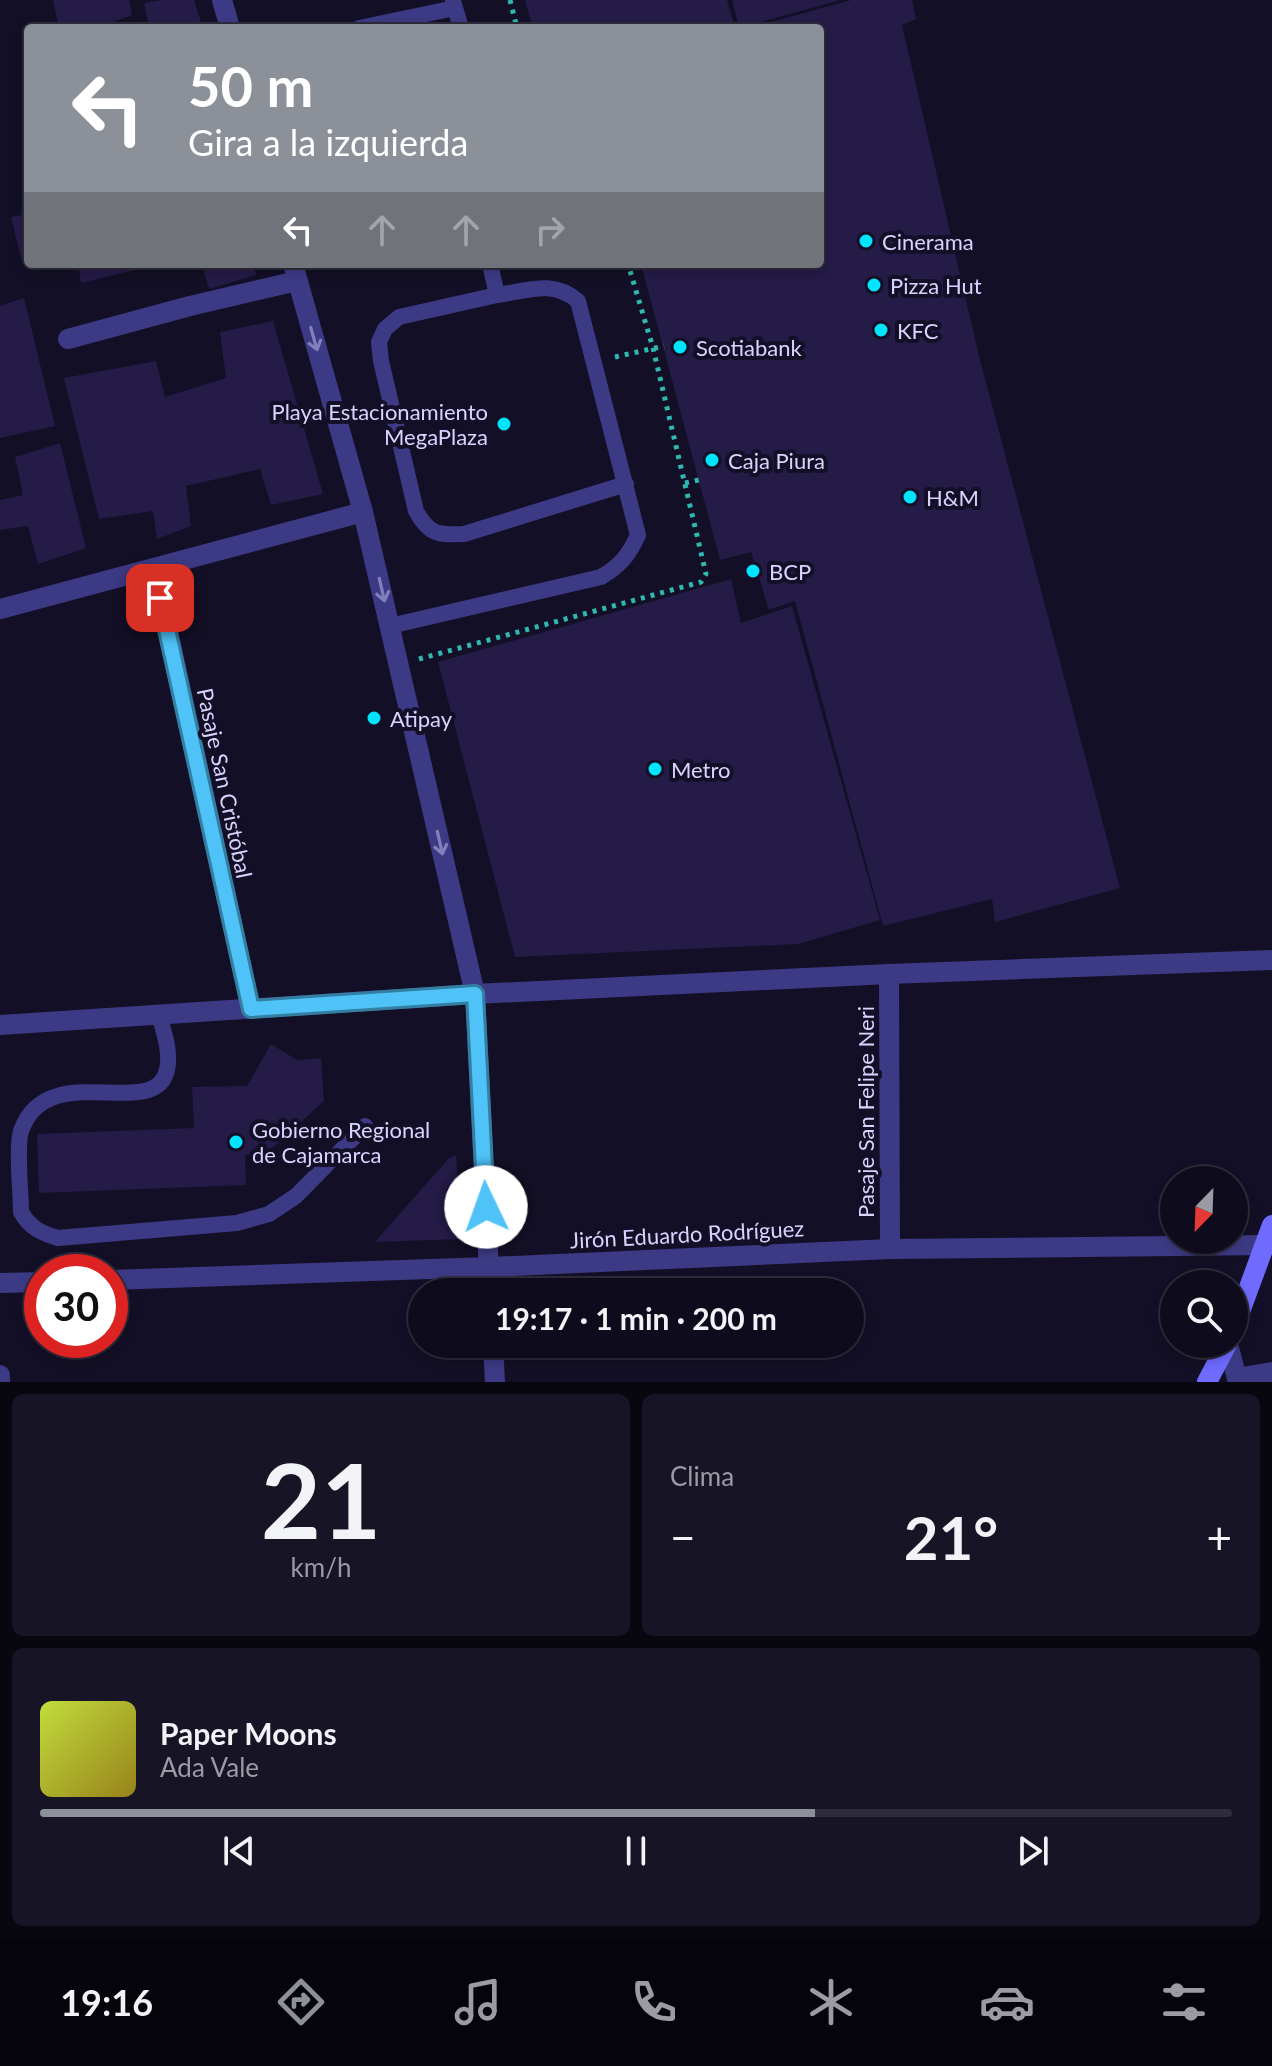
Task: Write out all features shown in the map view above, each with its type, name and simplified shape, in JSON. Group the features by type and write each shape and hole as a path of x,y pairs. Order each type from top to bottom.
{"street":[{"path":"222,0 229,24"},
{"path":"68,339 190,306 295,272 363,512 475,994 489,1278"},
{"path":"0,609 363,512"},
{"name":"Pasaje San Cristóbal","path":"154,568 251,1009"},
{"path":"0,1025 475,994 1272,960"},
{"name":"Pasaje San Felipe Neri","path":"889,974 890,1249"},
{"path":"1248,1291 1269,1235"},
{"name":"Jirón Eduardo Rodríguez","path":"128,1279 1269,1235"},
{"path":"0,1283 24,1282"},
{"path":"494,1358 495,1382"},
{"path":"1207,1382 1220,1358"},
{"path":"1232,1358 1237,1380 1272,1372"},
{"path":"0,1375 0,1382"}],"lane":[{"path":"375,24 454,4 460,24"},
{"path":"491,268 497,295"},
{"path":"390,626 601,577 630,553 638,535 626,484 578,301 566,290 548,287 497,295 399,317 385,329 379,342 381,361 416,511 425,527 440,535 464,534 626,484"},
{"path":"159,1015 168,1056 167,1071 159,1085 140,1093 63,1093 46,1099 20,1133 21,1212 27,1223 41,1233 58,1238 207,1226 237,1223 269,1214 296,1196 365,1126"}],"path":[{"path":"510,0 516,24"},
{"path":"629,268 653,348"},
{"path":"594,361 664,346"},
{"path":"685,483 699,480"}],"building":[{"path":"53,0 129,0 132,15 108,24 58,24"},
{"path":"194,0 202,24 148,24 144,3"},
{"path":"525,0 727,0 734,24 532,24"},
{"path":"732,0 837,0 754,24 738,24"},
{"path":"851,0 912,0 916,19 902,25 979,356 1120,888 995,922 992,899 883,926 795,601 769,610 751,552 720,560 642,268 824,268 824,24 764,24"},
{"path":"24,215 24,258 21,258 11,217"},
{"path":"79,268 144,268 81,283"},
{"path":"203,268 254,268 256,275 209,289"},
{"path":"24,298 55,426 0,438 0,306"},
{"path":"273,321 323,494 271,505 260,469 186,486 191,526 157,539 153,511 99,519 64,378 156,361 165,397 226,378 220,332"},
{"path":"60,443 86,548 38,564 28,526 0,530 0,500 23,495 15,457"},
{"path":"731,579 741,623 792,606 880,920 798,944 515,957 438,662"},
{"path":"271,1044 297,1060 321,1058 324,1101 266,1154 245,1155 246,1185 39,1193 37,1134 194,1128 192,1087 247,1086"},
{"path":"456,1155 461,1239 375,1242 449,1158"}],"place":[{"name":"Cinerama","path":"866,241"},
{"name":"Pizza Hut","path":"874,285"},
{"name":"KFC","path":"881,330"},
{"name":"Scotiabank","path":"680,347"},
{"name":"Playa Estacionamiento MegaPlaza","path":"504,424"},
{"name":"Caja Piura","path":"712,460"},
{"name":"H&M","path":"910,497"},
{"name":"BCP","path":"753,571"},
{"name":"Atipay","path":"374,718"},
{"name":"Metro","path":"655,769"},
{"name":"Gobierno Regional de Cajamarca","path":"236,1142"}],"route":[{"path":"160,598 251,1009 475,994 486,1207"}]}
